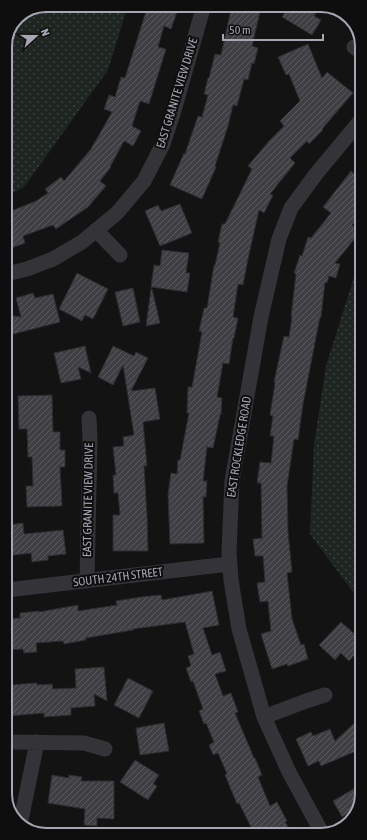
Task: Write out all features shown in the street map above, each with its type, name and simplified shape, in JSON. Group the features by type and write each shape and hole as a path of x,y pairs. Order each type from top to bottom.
{"street":[{"name":"EAST GRANITE VIEW DRIVE","path":"12,273 27,269 53,259 82,242 117,213 144,181 163,144 202,12"},
{"name":"EAST ROCKLEDGE ROAD","path":"319,828 289,772 264,717 239,629 228,552 232,481 261,317 279,239 291,208 316,174 355,127"},
{"path":"96,230 120,255"},
{"name":"EAST GRANITE VIEW DRIVE","path":"87,581 90,441 89,418"},
{"name":"SOUTH 24TH STREET","path":"12,589 230,564"},
{"path":"264,717 325,695"},
{"path":"12,742 84,743 105,749"},
{"path":"22,818 36,755 37,742"}],"shaded area":[{"path":"46,12 126,12 108,70 24,187 12,193 12,44 13,37 19,25 35,14"},
{"path":"355,274 355,595 310,534 314,445 326,366"}],"building":[{"path":"146,12 177,12 171,29 164,26 158,47 166,49 149,104 140,101 132,126 141,131 133,146 124,141 111,167 100,181 106,186 88,207 56,229 53,225 23,236 25,243 12,248 12,211 36,201 48,193 45,189 61,177 64,181 91,149 112,112 104,109 109,95 115,97 121,77 125,78"},
{"path":"230,12 260,12 252,46 258,48 254,64 252,63 248,80 244,79 237,106 233,105 215,166 216,167 202,199 170,185 184,153 185,154 198,116 202,117 208,95 204,94 215,54 221,55"},
{"path":"285,12 317,12 314,16 321,20 312,35 282,17"},
{"path":"308,44 322,78 327,72 353,93 322,129 323,130 309,144 307,141 290,158 295,163 270,194 273,195 264,213 259,210 243,285 238,284 233,317 238,318 229,364 223,363 217,397 222,398 221,415 213,448 207,447 203,481 207,481 206,497 203,497 204,543 170,544 168,494 171,473 177,474 178,460 180,460 189,413 187,413 188,387 192,387 202,332 199,331 204,308 207,308 214,265 220,243 218,242 222,224 225,224 252,169 248,166 284,126 280,121 300,101 289,74 286,75 278,57"},
{"path":"351,171 355,175 355,221 352,225 355,228 355,238 335,263 340,264 336,278 329,276 327,283 325,282 321,317 303,404 298,440 294,439 287,486 288,532 292,572 287,573 292,619 301,645 304,644 308,659 288,666 287,664 272,669 261,634 271,631 268,601 260,602 257,583 265,582 263,556 255,556 253,539 262,538 261,483 257,483 260,462 271,463 274,436 270,436 273,416 270,415 274,382 284,336 289,337 296,274 294,273 300,255 302,256 308,237 311,238 331,213 323,207"},
{"path":"180,204 192,233 160,246 145,211 158,205 161,211"},
{"path":"162,250 189,253 186,273 190,273 187,292 151,287 154,265 160,266"},
{"path":"77,273 108,289 93,319 85,315 82,321 59,309"},
{"path":"133,288 140,322 123,326 115,292"},
{"path":"151,289 160,323 146,326"},
{"path":"33,293 35,298 53,294 60,322 12,334 12,316 21,317 16,298"},
{"path":"85,346 91,373 78,367 81,379 61,383 54,353"},
{"path":"113,346 134,356 136,352 148,358 131,391 155,388 160,419 143,422 147,466 144,466 148,551 113,551 113,515 120,515 118,493 114,493 113,475 116,475 113,447 124,446 123,437 134,435 123,365 113,385 98,377"},
{"path":"52,395 53,432 60,432 60,450 65,450 65,467 60,467 62,506 27,507 26,486 33,486 32,457 28,457 27,429 19,429 18,396"},
{"path":"23,523 24,534 63,530 66,554 48,556 48,560 32,562 31,553 12,555 12,525"},
{"path":"212,591 219,625 203,628 212,655 220,652 226,671 215,674 223,696 231,693 238,712 235,713 262,775 258,777 270,806 277,802 287,821 285,822 289,828 252,828 239,803 237,804 218,753 213,755 209,745 214,742 199,711 203,709 193,681 191,682 186,668 191,666 188,656 194,654 185,622 133,629 64,644 63,641 36,643 37,652 24,653 23,649 12,650 12,619 20,618 20,613 39,612 78,605 78,611 117,605 116,601 161,595 162,600"},
{"path":"341,622 355,634 355,654 349,661 341,653 335,660 319,645"},
{"path":"104,667 107,701 94,694 95,706 71,708 71,715 44,717 44,713 12,716 12,685 37,683 37,685 52,684 53,689 76,688 75,669"},
{"path":"128,678 153,691 139,718 114,705"},
{"path":"355,722 355,753 354,752 321,766 319,761 308,766 296,739 311,732 313,736 330,729 335,741"},
{"path":"164,723 169,751 140,755 136,728"},
{"path":"135,760 159,775 153,784 157,786 148,800 120,782"},
{"path":"52,775 69,778 69,775 82,777 81,781 114,781 114,819 97,818 97,826 84,825 85,809 48,803"},
{"path":"355,788 355,798 348,814 342,817 333,801"}]}
